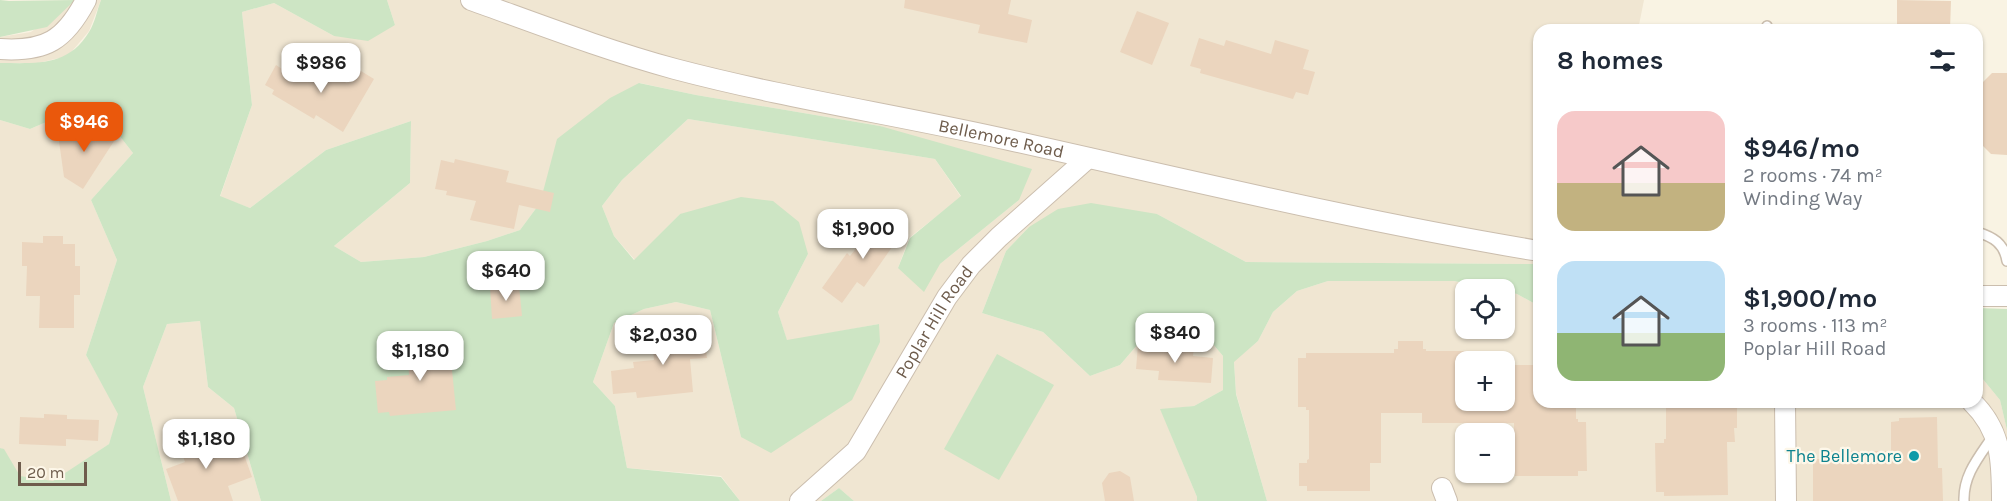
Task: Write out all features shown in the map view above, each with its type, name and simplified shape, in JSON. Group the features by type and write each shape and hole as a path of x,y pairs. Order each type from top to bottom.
{"street":[{"path":"0,49 31,49 51,42 67,32 86,0"},
{"name":"Bellemore Road","path":"471,0 578,39 674,68 751,87 1008,139 1474,241 1533,250"},
{"name":"Poplar Hill Road","path":"800,501 856,451 947,297 971,264 1088,158"},
{"path":"1983,296 2007,296"},
{"path":"1785,408 1786,501"},
{"path":"1977,408 1984,416 1999,446 2002,462 2002,501"}],"lane":[{"path":"1983,234 1993,237 2005,251 2007,261"},
{"path":"1964,501 1964,487 1969,472 1994,434"}],"shaded area":[{"path":"75,0 101,0 89,31 68,56 38,63 0,63 0,37 31,32"},
{"path":"387,0 1644,0 1639,24 1533,24 1533,264 1246,262 1157,214 1029,227 1006,251 982,313 1043,332 1090,376 1120,365 1144,337 1172,321 1202,331 1223,356 1223,390 1194,406 1161,410 1197,501 854,501 839,488 821,501 740,501 721,476 627,468 615,406 593,382 614,323 644,309 676,302 710,310 741,437 879,324 787,341 778,312 808,254 680,214 635,260 614,236 602,206 622,180 688,119 935,159 961,197 909,238 898,268 940,264 1019,200 880,126 696,95 640,83 520,230 487,241 424,257 361,262 334,246 410,183 411,121 326,150 250,208 220,197 252,105 242,12 274,3 334,36 395,25"},
{"path":"93,102 133,153 91,200 117,260 86,355 119,414 109,444 53,482 20,477 4,450 0,448 0,120 30,129"},
{"path":"1328,281 1454,281 1455,339 1515,339 1515,294 1533,303 1533,408 1983,408 1983,379 2000,400 2007,430 2007,501 1267,501 1236,393 1234,361 1258,341 1273,312 1297,291"},
{"path":"200,321 208,387 234,408 261,501 171,501 143,387 167,324"}],"green space":[{"path":"0,0 75,0 47,27 0,37"},
{"path":"101,0 387,0 395,25 368,41 334,36 274,3 242,12 252,105 220,196 250,208 326,150 411,121 410,183 334,246 361,262 424,257 520,230 540,203 557,139 610,98 639,83 696,95 880,126 1032,169 1019,200 940,264 924,292 898,268 910,238 961,196 935,159 688,119 622,180 602,206 614,236 634,260 680,214 741,197 773,201 799,222 808,254 778,312 787,340 879,324 880,342 852,400 771,453 741,437 710,310 676,302 644,309 614,323 593,382 615,406 627,468 721,477 740,501 261,501 234,408 208,387 200,321 167,324 143,387 171,501 0,501 0,448 4,449 20,476 53,481 109,444 118,414 86,355 117,260 91,200 133,153 93,102 30,129 0,120 0,63 50,61 71,52 81,43 91,28"},
{"path":"1091,203 1157,214 1246,262 1533,264 1533,303 1515,294 1515,279 1328,281 1297,291 1273,312 1258,341 1234,362 1236,394 1267,501 1197,501 1160,409 1194,406 1223,390 1223,356 1202,331 1171,321 1144,337 1120,365 1090,376 1043,332 982,313 1006,251 1029,227 1058,209"},
{"path":"1983,308 2007,309 2007,430 2000,400 1983,379"},
{"path":"997,354 1054,385 999,480 944,449"},
{"path":"839,488 854,501 821,501"}],"building":[{"path":"905,0 1011,0 1008,14 1032,20 1027,43 978,33 980,25 904,8"},
{"path":"1897,0 1951,1 1950,24 1897,24"},
{"path":"1137,11 1169,23 1152,65 1120,52"},
{"path":"1199,38 1224,46 1226,40 1271,54 1275,40 1309,50 1303,69 1315,72 1308,95 1296,92 1293,99 1200,73 1201,69 1190,66"},
{"path":"276,65 285,71 287,68 298,75 300,71 313,78 320,69 347,83 356,68 374,79 343,132 316,115 314,119 272,94 274,90 265,85"},
{"path":"1992,73 2007,73 2007,155 1991,154 1983,146 1983,82"},
{"path":"107,128 116,138 83,189 64,177 58,134"},
{"path":"455,159 509,171 506,182 554,193 550,212 519,205 514,229 470,220 476,201 446,195 447,191 435,189 441,160 454,163"},
{"path":"883,215 904,230 864,287 857,282 842,303 822,288 847,253 850,256"},
{"path":"43,236 63,236 63,244 75,244 75,266 80,266 80,295 74,295 74,328 39,328 40,296 26,296 27,266 22,266 22,242 43,243"},
{"path":"519,285 522,316 492,319 490,287"},
{"path":"676,327 677,336 704,333 707,358 690,359 693,392 637,398 636,392 613,394 611,371 634,368 633,362 654,360 651,329"},
{"path":"440,334 441,351 450,350 456,410 390,416 389,412 378,413 375,381 387,380 387,377 409,375 407,346 422,344 421,336"},
{"path":"1398,341 1423,341 1423,349 1426,351 1455,351 1455,411 1515,411 1515,365 1533,365 1533,408 1576,408 1578,422 1586,422 1587,471 1578,471 1578,476 1515,476 1515,423 1422,423 1422,413 1381,413 1381,463 1370,463 1370,491 1307,491 1307,486 1299,486 1299,463 1307,463 1309,459 1309,410 1306,410 1306,407 1298,407 1298,358 1306,358 1306,353 1394,353 1394,349 1398,349"},
{"path":"1161,344 1194,348 1193,356 1213,358 1211,383 1158,380 1159,371 1136,369 1138,345 1161,347"},
{"path":"1666,408 1737,408 1737,428 1734,428 1735,442 1727,442 1728,495 1664,496 1664,492 1656,492 1655,443 1664,443"},
{"path":"44,414 67,415 67,419 99,420 98,441 66,439 66,446 19,444 20,417 44,418"},
{"name":"The Bellemore","path":"1937,417 1938,468 1942,468 1943,501 1813,501 1813,459 1822,459 1821,451 1891,451 1891,422 1899,421 1899,418"},
{"path":"208,426 219,458 242,449 252,477 228,486 233,501 178,501 166,469 185,462 176,438"},
{"path":"1120,471 1130,477 1134,501 1105,501 1102,483 1109,473"}],"place":[{"name":"The Bellemore","path":"1914,456"}]}
